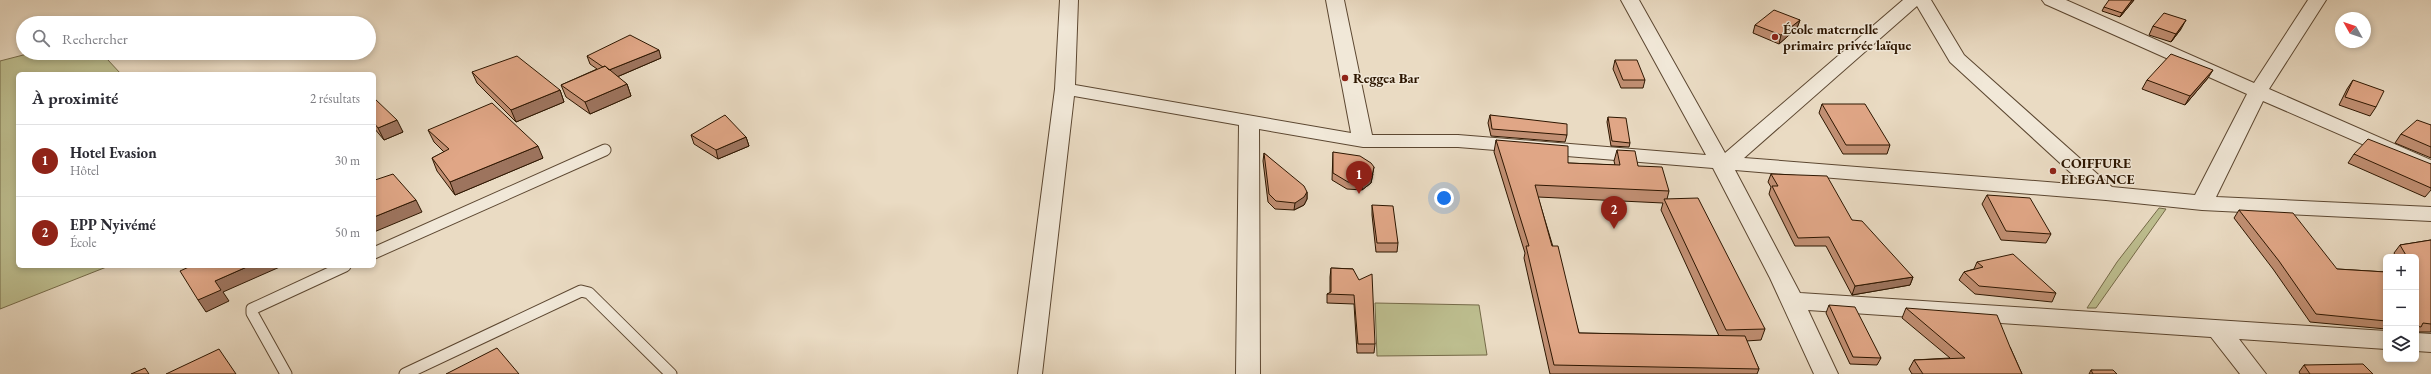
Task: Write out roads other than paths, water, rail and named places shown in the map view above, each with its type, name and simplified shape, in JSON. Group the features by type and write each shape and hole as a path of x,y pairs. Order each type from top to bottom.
{"street":[{"path":"1030,374 1065,89 1069,0"},
{"path":"1335,0 1363,141"},
{"path":"1630,0 1724,162 1793,301 1826,374"},
{"path":"1724,162 1913,0"},
{"path":"1922,0 1957,58 2106,193"},
{"path":"2051,0 2431,168"},
{"path":"2202,203 2258,92 2317,0"},
{"path":"1065,89 1363,141 1458,141 2106,193 2202,203 2431,214"},
{"path":"1248,374 1249,122"},
{"path":"1793,301 2383,340"},
{"path":"2217,328 2254,374"},
{"path":"2419,342 2431,343"}],"lane":[{"path":"376,252 605,150"},
{"path":"286,374 252,313 252,309 341,268"},
{"path":"405,374 580,291 589,293 671,374"}],"place":[{"name":"École maternelle primaire privée laïque","path":"1775,37"},
{"name":"Reggea Bar","path":"1345,78"},
{"name":"COIFFURE ELEGANCE","path":"2053,171"},
{"name":"Hotel Evasion","path":"1359,194"},
{"name":"EPP Nyivémé","path":"1614,229"}]}
